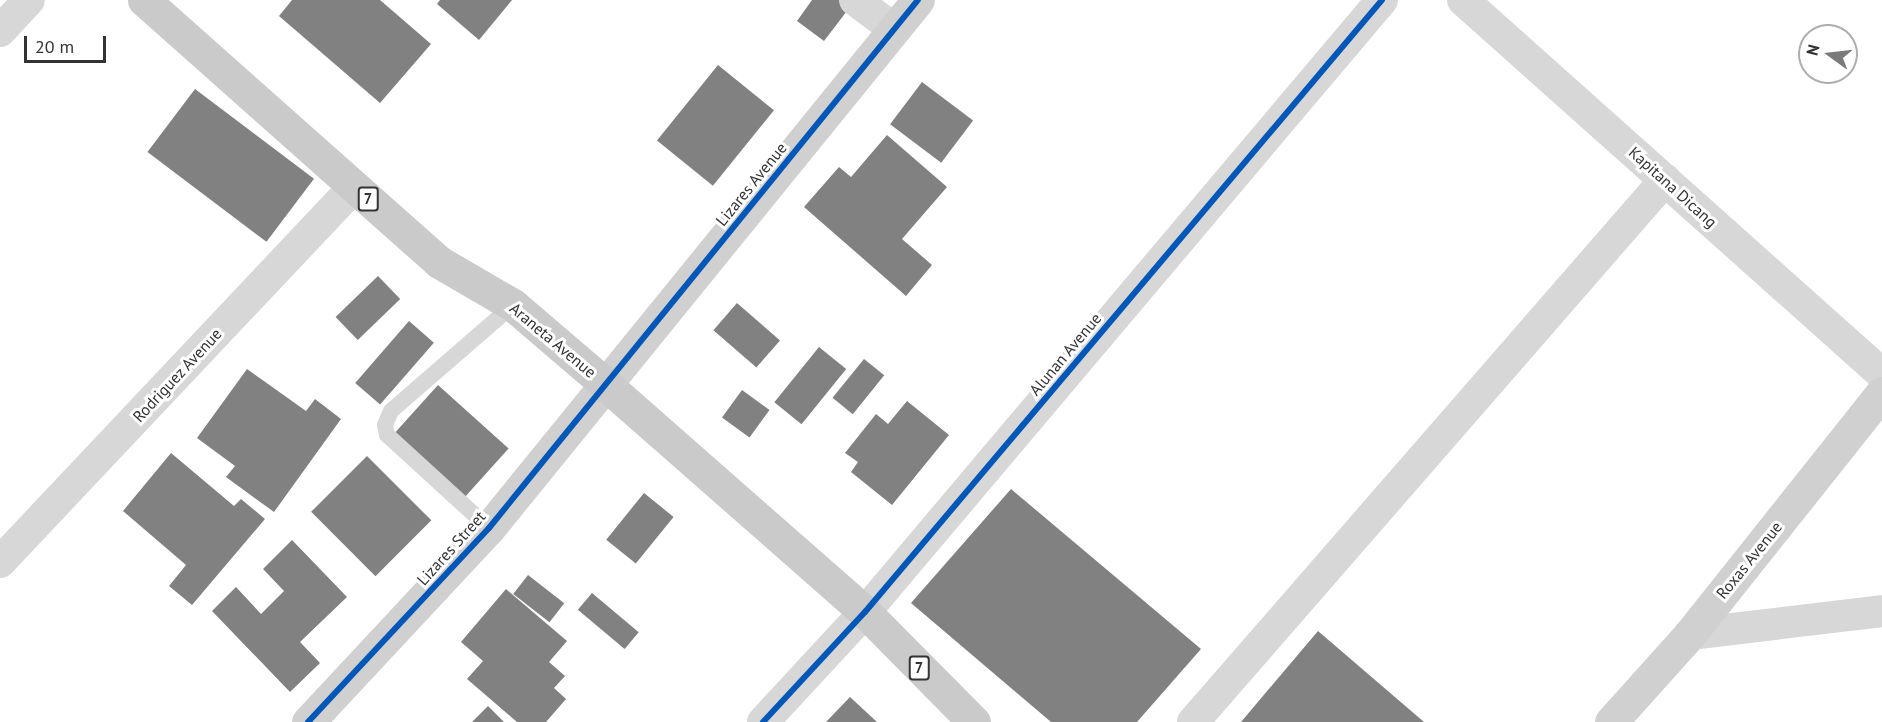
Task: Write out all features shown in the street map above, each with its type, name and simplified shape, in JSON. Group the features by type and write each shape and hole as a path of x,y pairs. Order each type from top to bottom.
{"main road":[{"name":"Araneta Avenue","path":"144,0 439,262 513,305 604,383 865,612 974,722"}],"street":[{"path":"0,31 29,0"},
{"path":"855,0 894,29"},
{"name":"Lizares Avenue","path":"604,383 918,0"},
{"name":"Alunan Avenue","path":"763,722 865,612 1382,0"},
{"name":"Kapitana Dicang","path":"1464,0 1882,374"},
{"path":"1193,722 1665,180"},
{"name":"Rodriguez Avenue","path":"0,562 354,187"},
{"name":"Lizares Street","path":"308,722 489,528 604,383"},
{"name":"Roxas Avenue","path":"1611,722 1690,634 1882,393"},
{"path":"1690,634 1882,611"}],"lane":[{"path":"489,528 387,435 385,425 391,411 513,305"}],"building":[{"path":"292,0 380,0 431,44 380,103 279,16"},
{"path":"440,0 512,0 479,40 437,4"},
{"path":"812,0 840,0 850,7 824,41 797,21"},
{"path":"718,65 774,110 713,186 657,140"},
{"path":"922,82 973,121 941,163 890,124"},
{"path":"195,89 314,179 266,242 147,152"},
{"path":"887,135 947,187 902,239 932,265 906,296 804,207 839,167 851,177"},
{"path":"378,276 400,299 358,340 336,317"},
{"path":"737,303 780,340 756,368 713,330"},
{"path":"409,321 434,343 380,405 355,383"},
{"path":"819,347 846,369 802,424 774,402"},
{"path":"864,359 884,375 853,414 833,398"},
{"path":"247,369 306,411 315,399 341,419 274,512 226,477 235,466 197,438"},
{"path":"438,385 509,449 464,498 393,435"},
{"path":"742,390 770,410 750,437 722,418"},
{"path":"907,401 949,435 892,505 851,472 858,462 845,453 876,414 888,424"},
{"path":"171,453 234,506 241,499 265,519 192,605 169,586 186,565 123,511"},
{"path":"367,456 431,520 375,576 311,512"},
{"path":"1011,489 1201,649 1137,722 1051,722 911,603"},
{"path":"644,493 674,517 636,564 606,540"},
{"path":"292,540 347,597 300,642 320,663 290,692 212,611 236,587 261,614 284,591 263,569"},
{"path":"528,575 564,603 549,622 513,594"},
{"path":"506,589 567,641 549,662 565,676 554,688 566,699 546,722 517,722 467,679 483,661 461,642"},
{"path":"592,593 639,632 625,649 578,610"},
{"path":"1318,631 1424,722 1241,722"},
{"path":"850,697 877,722 826,722"},
{"path":"488,706 504,722 472,722"}],"cycle path":[{"path":"308,722 489,528 918,0"},
{"path":"763,722 865,612 1382,0"}]}
